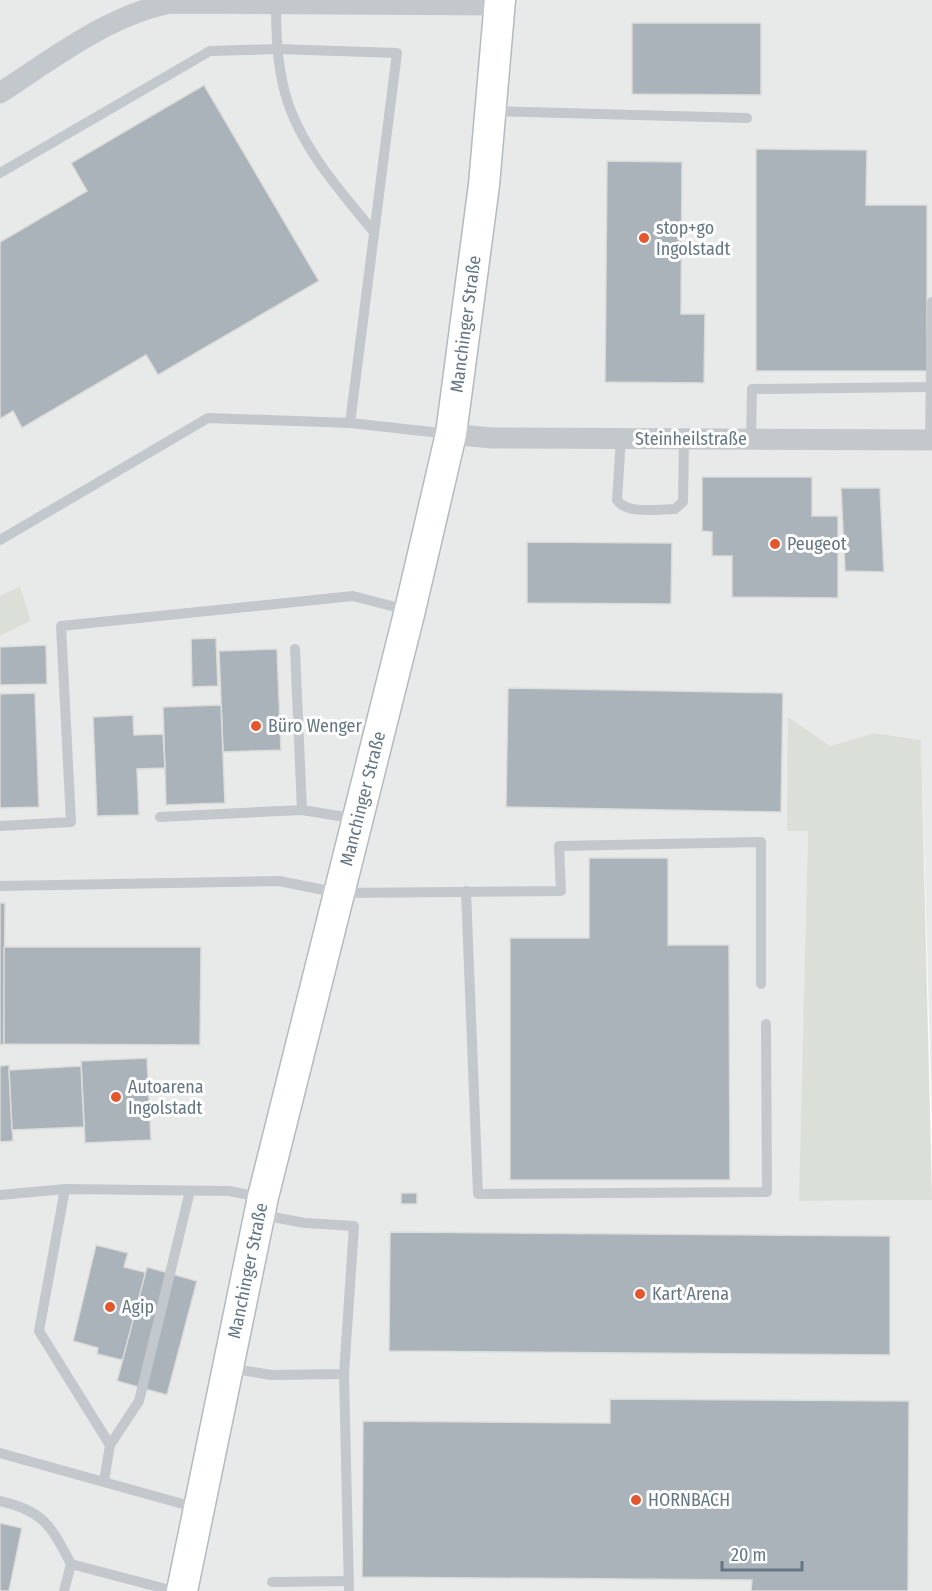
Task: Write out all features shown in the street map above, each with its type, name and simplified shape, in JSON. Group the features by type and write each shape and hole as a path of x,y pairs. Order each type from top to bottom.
{"main road":[{"name":"Manchinger Straße","path":"182,1591 201,1509 261,1206 410,610 451,434 491,111 499,3"}],"street":[{"path":"0,93 88,36 147,8 170,3 499,3"},
{"name":"Steinheilstraße","path":"451,434 492,438 931,440"}],"lane":[{"path":"276,2 277,49 285,94 302,133 345,197 374,232"},
{"path":"0,173 210,51 277,49 397,53 350,423"},
{"path":"491,111 747,118"},
{"path":"931,440 932,302"},
{"path":"752,439 752,389 930,387"},
{"path":"0,540 208,418 350,423 451,434"},
{"path":"621,438 617,500 620,505 628,508 675,509 682,502 684,438"},
{"path":"0,826 71,822 61,626 353,597 410,610"},
{"path":"294,649 302,810"},
{"path":"160,817 302,810 357,819"},
{"path":"0,886 279,881 339,893 561,891 559,846 761,842 761,984"},
{"path":"466,891 478,1194 767,1192 766,1024"},
{"path":"65,1189 39,1331 110,1445"},
{"path":"0,1195 65,1189 229,1191 305,1223 354,1226 344,1374 349,1586 272,1582"},
{"path":"104,1481 110,1445 139,1401 190,1191"},
{"path":"228,1368 272,1375 344,1374"},
{"path":"0,1453 201,1509"},
{"path":"0,1501 27,1507 54,1531 71,1564 64,1591"},
{"path":"71,1564 174,1591"}],"shaded area":[{"path":"0,0 932,0 932,1119 921,740 874,733 830,746 787,830 808,830 800,1201 932,1200 932,1591 0,1591 0,636 31,621 20,587 0,596"},
{"path":"20,586 31,621 0,636 0,596"},
{"path":"788,717 830,746 874,733 921,740 932,1200 799,1201 808,831 787,831"}],"building":[{"path":"632,23 761,23 761,95 632,94"},
{"path":"204,85 319,281 158,375 146,355 22,428 13,411 0,419 0,242 87,191 71,163"},
{"path":"756,149 867,150 866,205 927,205 927,371 756,371"},
{"name":"stop+go Ingolstadt","path":"607,161 682,162 681,314 705,314 704,383 605,382"},
{"name":"Peugeot","path":"702,477 812,477 812,516 838,516 838,598 732,597 732,556 712,556 712,532 702,531"},
{"path":"841,488 880,488 884,572 845,571"},
{"path":"527,542 672,543 671,604 527,603"},
{"path":"216,638 218,686 192,687 191,639"},
{"path":"46,645 47,684 0,685 0,647"},
{"path":"277,649 281,750 223,752 219,651"},
{"path":"508,688 783,693 781,812 506,807"},
{"path":"35,693 39,807 0,808 0,694"},
{"path":"221,705 225,803 166,805 163,707"},
{"path":"133,715 134,735 163,734 165,768 137,769 139,815 97,816 93,717"},
{"path":"589,858 668,858 668,945 729,945 730,1180 510,1180 510,938 589,938"},
{"path":"0,903 5,903 4,1044 0,1045"},
{"path":"4,947 201,947 200,1045 4,1044"},
{"name":"Autoarena Ingolstadt","path":"147,1058 151,1140 85,1143 81,1061"},
{"path":"9,1065 13,1141 0,1142 0,1066"},
{"path":"81,1066 84,1127 12,1130 9,1070"},
{"path":"401,1193 417,1193 417,1204 401,1204"},
{"name":"Kart Arena","path":"390,1232 890,1236 890,1355 389,1351"},
{"name":"Agip","path":"96,1245 128,1253 124,1267 148,1273 126,1361 97,1354 98,1348 73,1341"},
{"path":"147,1267 197,1281 167,1395 117,1381"},
{"name":"HORNBACH","path":"610,1399 909,1401 908,1591 751,1591 752,1580 362,1577 363,1421 610,1423"},
{"path":"0,1523 22,1528 9,1591 0,1591"}],"place":[{"name":"stop+go Ingolstadt","path":"644,238"},
{"name":"Peugeot","path":"775,544"},
{"name":"Büro Wenger","path":"256,726"},
{"name":"Autoarena Ingolstadt","path":"116,1097"},
{"name":"Kart Arena","path":"640,1294"},
{"name":"Agip","path":"110,1307"},
{"name":"HORNBACH","path":"636,1500"}]}
